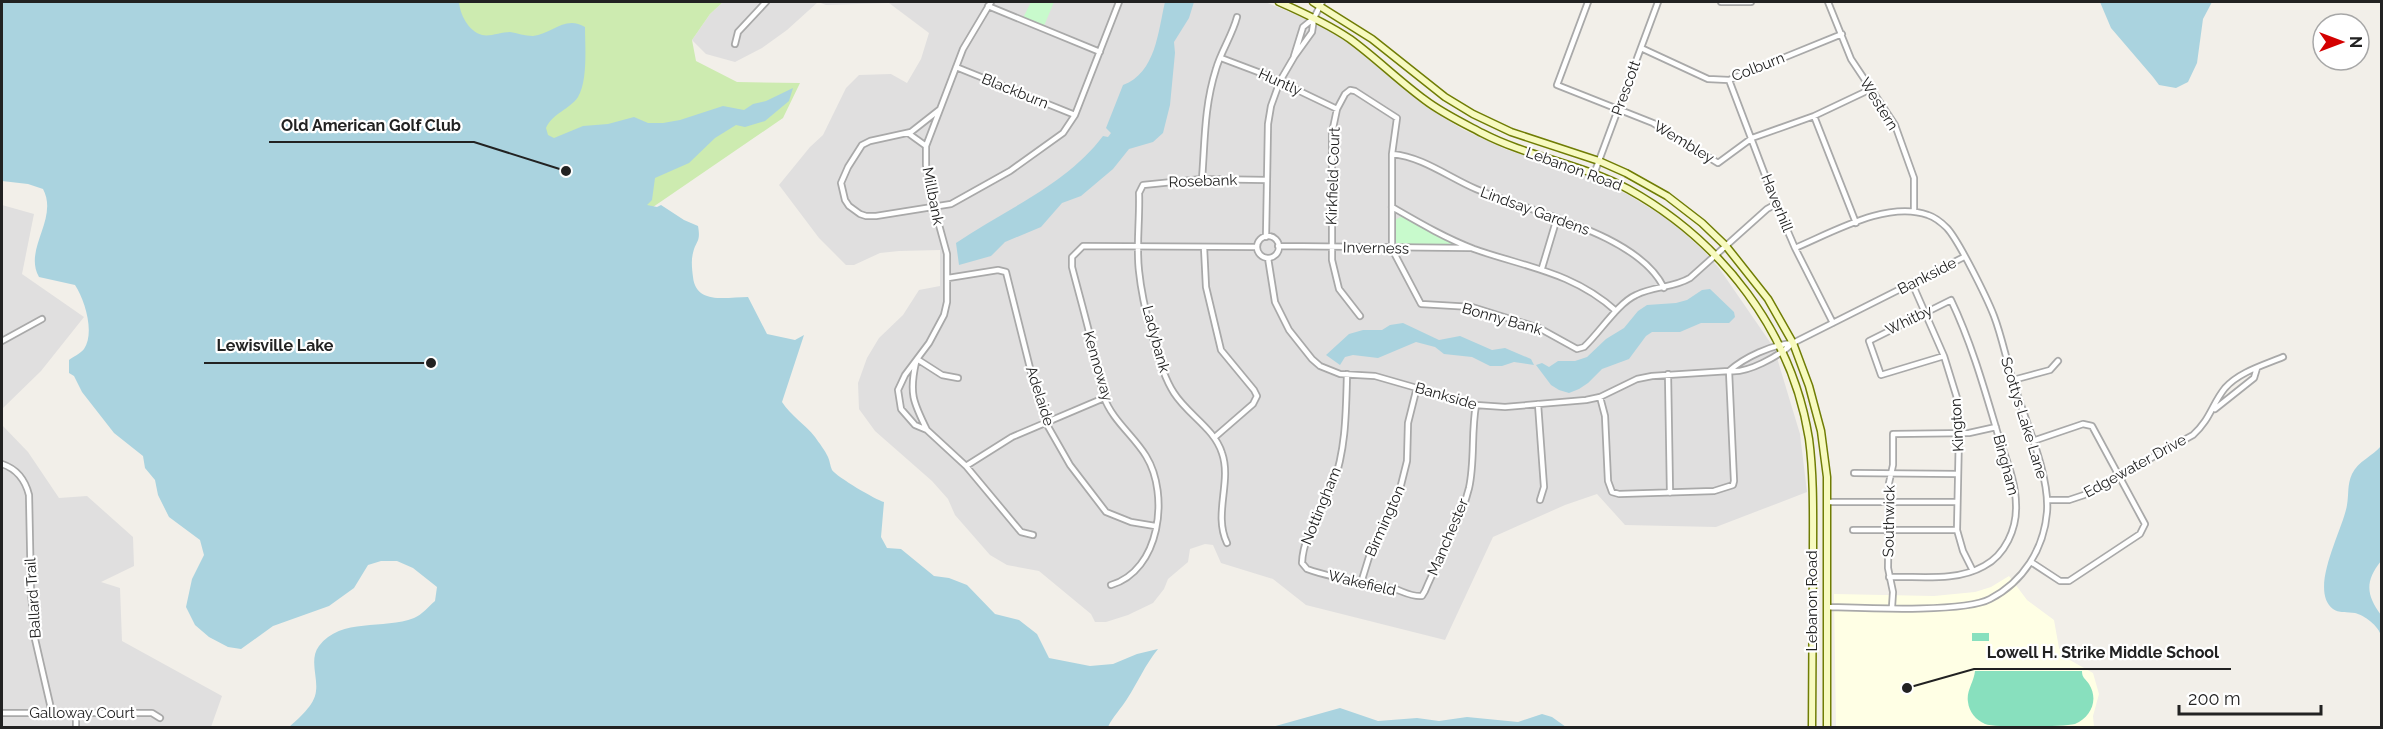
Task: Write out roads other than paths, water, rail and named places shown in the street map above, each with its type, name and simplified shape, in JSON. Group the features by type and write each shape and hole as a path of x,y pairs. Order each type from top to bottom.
{"main road":[{"name":"Lebanon Road","path":"1279,2 1314,18 1351,40 1426,101 1458,121 1519,149 1594,174 1626,188 1664,211 1694,234 1745,288 1779,344 1794,380 1808,437 1813,485 1812,728"},
{"name":"Lebanon Road","path":"1313,2 1321,4 1372,39 1445,97 1473,114 1511,132 1599,161 1667,196 1702,223 1726,246 1768,299 1793,343 1809,386 1821,431 1827,477 1827,728"},
{"path":"1812,607 1827,607"}],"street":[{"path":"735,44 738,32 766,2"},
{"path":"940,108 927,121 908,133 870,141 862,145 842,178 843,195 849,206 866,216 951,204 1017,166 1063,133 1075,115 1119,2"},
{"name":"Wembley","path":"1588,2 1557,85 1618,107 1661,127 1718,163 1752,138 1814,116 1871,88"},
{"name":"Prescott","path":"1594,174 1658,2"},
{"path":"1721,2 1751,2"},
{"name":"Western","path":"1828,2 1851,59 1895,124 1911,168 1915,188 1914,211"},
{"path":"989,4 1100,52"},
{"name":"Millbank","path":"989,4 963,48 926,146 926,165 933,207 947,254 948,278 944,315 929,343 905,375 898,390 901,409 915,424 927,430 966,466 1021,532 1033,535"},
{"path":"1266,237 1268,124 1271,106 1280,81 1312,32 1314,18 1321,4"},
{"path":"1202,179 1204,118 1214,75 1237,18"},
{"path":"1294,57 1303,27 1314,18"},
{"name":"Colburn","path":"1641,48 1708,79 1729,80 1842,34"},
{"name":"Huntly","path":"1221,58 1280,81 1337,109"},
{"name":"Blackburn","path":"956,67 1075,115"},
{"name":"Haverhill","path":"1729,80 1776,204 1795,248 1833,322"},
{"name":"Kirkfield Court","path":"1360,316 1339,289 1333,270 1331,247 1332,141 1337,109 1345,94 1350,90 1393,115 1397,121 1392,154"},
{"path":"1814,116 1856,223"},
{"path":"908,133 926,146"},
{"path":"1392,154 1392,249"},
{"name":"Lindsay Gardens","path":"1392,154 1415,158 1477,189 1602,236 1654,271 1664,288"},
{"name":"Rosebank","path":"1141,188 1148,184 1202,179 1267,180"},
{"name":"Ladybank","path":"1141,188 1139,247 1141,283 1164,375 1175,394 1215,437 1223,454 1225,469 1221,522 1227,543"},
{"name":"Bonny Bank","path":"1392,249 1421,304 1472,307 1539,328 1577,349 1584,347 1627,300 1637,294 1680,284 1690,278 1767,209 1776,204"},
{"name":"Inverness","path":"1392,207 1473,248 1542,268 1573,282 1605,301 1616,311"},
{"path":"1795,248 1856,223 1900,210 1914,211"},
{"name":"Scottys Lake Lane","path":"1827,607 1960,607 1981,603 2005,589 2031,562 2043,534 2047,500 2033,441 1994,315 1947,228 1931,216 1914,211"},
{"path":"1542,268 1557,218"},
{"path":"1266,237 1274,239 1278,246 1276,255 1268,258 1260,255 1257,247 1260,240 1266,237"},
{"name":"Kennoway","path":"1111,585 1128,578 1142,565 1153,543 1159,502 1154,472 1146,456 1104,398 1072,267 1072,257 1083,246 1139,247"},
{"name":"Inverness","path":"1278,246 1392,249 1473,248"},
{"path":"1139,247 1257,247"},
{"path":"1204,247 1204,276 1221,350 1257,396 1253,404 1215,437"},
{"name":"Bankside","path":"1268,258 1275,302 1288,330 1320,366 1333,372 1376,376 1476,405 1505,407 1586,400 1600,397 1636,379 1668,374 1729,371 1739,373 1782,352 1793,343 1833,322 1964,257"},
{"name":"Adelaide","path":"948,278 998,270 1006,272 1046,423 1070,465 1106,512 1131,522 1155,526"},
{"name":"Kington","path":"1912,283 1944,356 1957,398 1959,433 1956,530 1973,571"},
{"name":"Whitby","path":"1944,356 1881,375 1869,340 1951,300"},
{"name":"Bingham","path":"1889,576 1956,576 1973,571 1996,557 2006,545 2015,517 2015,493 1996,427 1968,337 1951,300"},
{"path":"2,341 42,319"},
{"name":"Bankside","path":"1729,371 1737,364 1779,344 1793,343"},
{"name":"Edgewater Drive","path":"2047,500 2077,498 2193,435 2206,421 2219,397 2230,383 2283,357"},
{"path":"917,359 942,375 958,378"},
{"name":"Millbank","path":"917,359 911,393 927,430"},
{"path":"2013,380 2050,370 2058,361"},
{"name":"Edgewater Drive","path":"2213,411 2254,378 2257,368"},
{"path":"1600,397 1605,417 1608,481 1612,492 1619,494 1714,492 1733,485 1734,462 1729,371"},
{"name":"Nottingham","path":"1303,566 1301,559 1310,532 1332,485 1344,442 1347,374"},
{"path":"1668,374 1670,493"},
{"name":"Birmington","path":"1361,583 1369,557 1398,497 1407,461 1408,423 1417,387"},
{"path":"966,466 1012,437 1104,398"},
{"path":"1538,404 1544,487 1540,500"},
{"name":"Manchester","path":"1422,596 1459,516 1469,487 1471,439 1476,405"},
{"path":"2031,562 2063,582 2069,581 2140,534 2145,528 2144,520 2092,426 2083,424 2033,441"},
{"path":"1959,433 1996,427"},
{"name":"Southwick","path":"1892,607 1893,592 1889,576 1889,501 1893,465 1893,434 1959,433"},
{"name":"Ballard Trail","path":"2,464 19,473 29,495 34,639 52,712"},
{"path":"1854,473 1958,474"},
{"path":"1827,502 1957,502"},
{"path":"1853,530 1956,530"},
{"name":"Wakefield","path":"1303,566 1311,571 1422,596"},
{"path":"76,712 76,728"},
{"name":"Galloway Court","path":"2,713 152,712 160,718"}],"water":[{"path":"2,2 459,2 466,22 482,35 510,32 533,36 565,24 578,24 585,27 583,82 578,97 546,128 548,135 554,138 583,126 608,124 634,117 648,123 663,123 723,106 744,110 793,88 789,101 765,121 745,127 736,125 715,138 689,163 655,178 652,200 647,205 657,207 661,205 698,226 699,239 692,256 695,286 706,296 713,298 748,297 767,334 795,340 804,335 782,402 815,437 827,454 835,473 884,502 881,537 887,548 901,549 934,576 949,578 967,585 995,614 1019,620 1037,634 1049,658 1090,666 1113,664 1137,654 1158,649 1108,727 289,727 313,701 316,686 314,668 316,651 328,637 351,628 414,618 435,601 437,587 413,568 397,561 381,561 368,565 354,588 329,606 273,626 241,649 228,647 209,637 195,625 186,607 192,579 204,555 200,540 169,517 158,495 155,480 145,468 143,456 114,433 82,392 74,376 69,373 69,360 84,349 89,334 82,299 75,285 39,277 35,266 37,245 47,211 47,200 43,189 28,184 2,181"},
{"path":"1165,2 1194,2 1189,18 1174,42 1170,105 1163,133 1153,142 1129,149 1113,169 1081,196 1062,203 1041,227 1005,242 991,256 959,265 956,243 1053,182 1071,169 1103,136 1108,137 1111,133 1106,128 1123,85 1142,71 1154,50"},
{"path":"2100,2 2212,2 2203,19 2197,63 2188,82 2176,88 2159,85 2111,28"},
{"path":"1710,289 1734,312 1735,317 1729,323 1701,323 1680,332 1652,332 1646,336 1629,359 1602,369 1579,389 1569,393 1559,390 1551,385 1536,365 1542,363 1549,367 1558,361 1575,361 1587,357 1606,339 1624,328 1638,311 1647,305 1676,303 1687,300 1702,290"},
{"path":"1403,323 1439,340 1460,336 1492,350 1505,348 1531,359 1534,365 1514,362 1502,366 1490,366 1472,357 1444,354 1435,347 1416,342 1378,358 1353,355 1345,357 1340,365 1326,355 1349,334 1363,330 1382,330 1390,325"},
{"path":"2381,446 2381,561 2372,576 2369,589 2373,602 2381,615 2381,636 2374,625 2363,616 2333,609 2326,600 2324,588 2329,559 2347,505 2352,474"},
{"path":"1340,708 1378,721 1417,718 1439,721 1467,717 1518,722 1542,714 1552,717 1566,727 1272,727"}],"place":[{"name":"Old American Golf Club","path":"566,171"},
{"name":"Lewisville Lake","path":"431,363"},
{"name":"Lowell H. Strike Middle School","path":"1907,688"}]}
